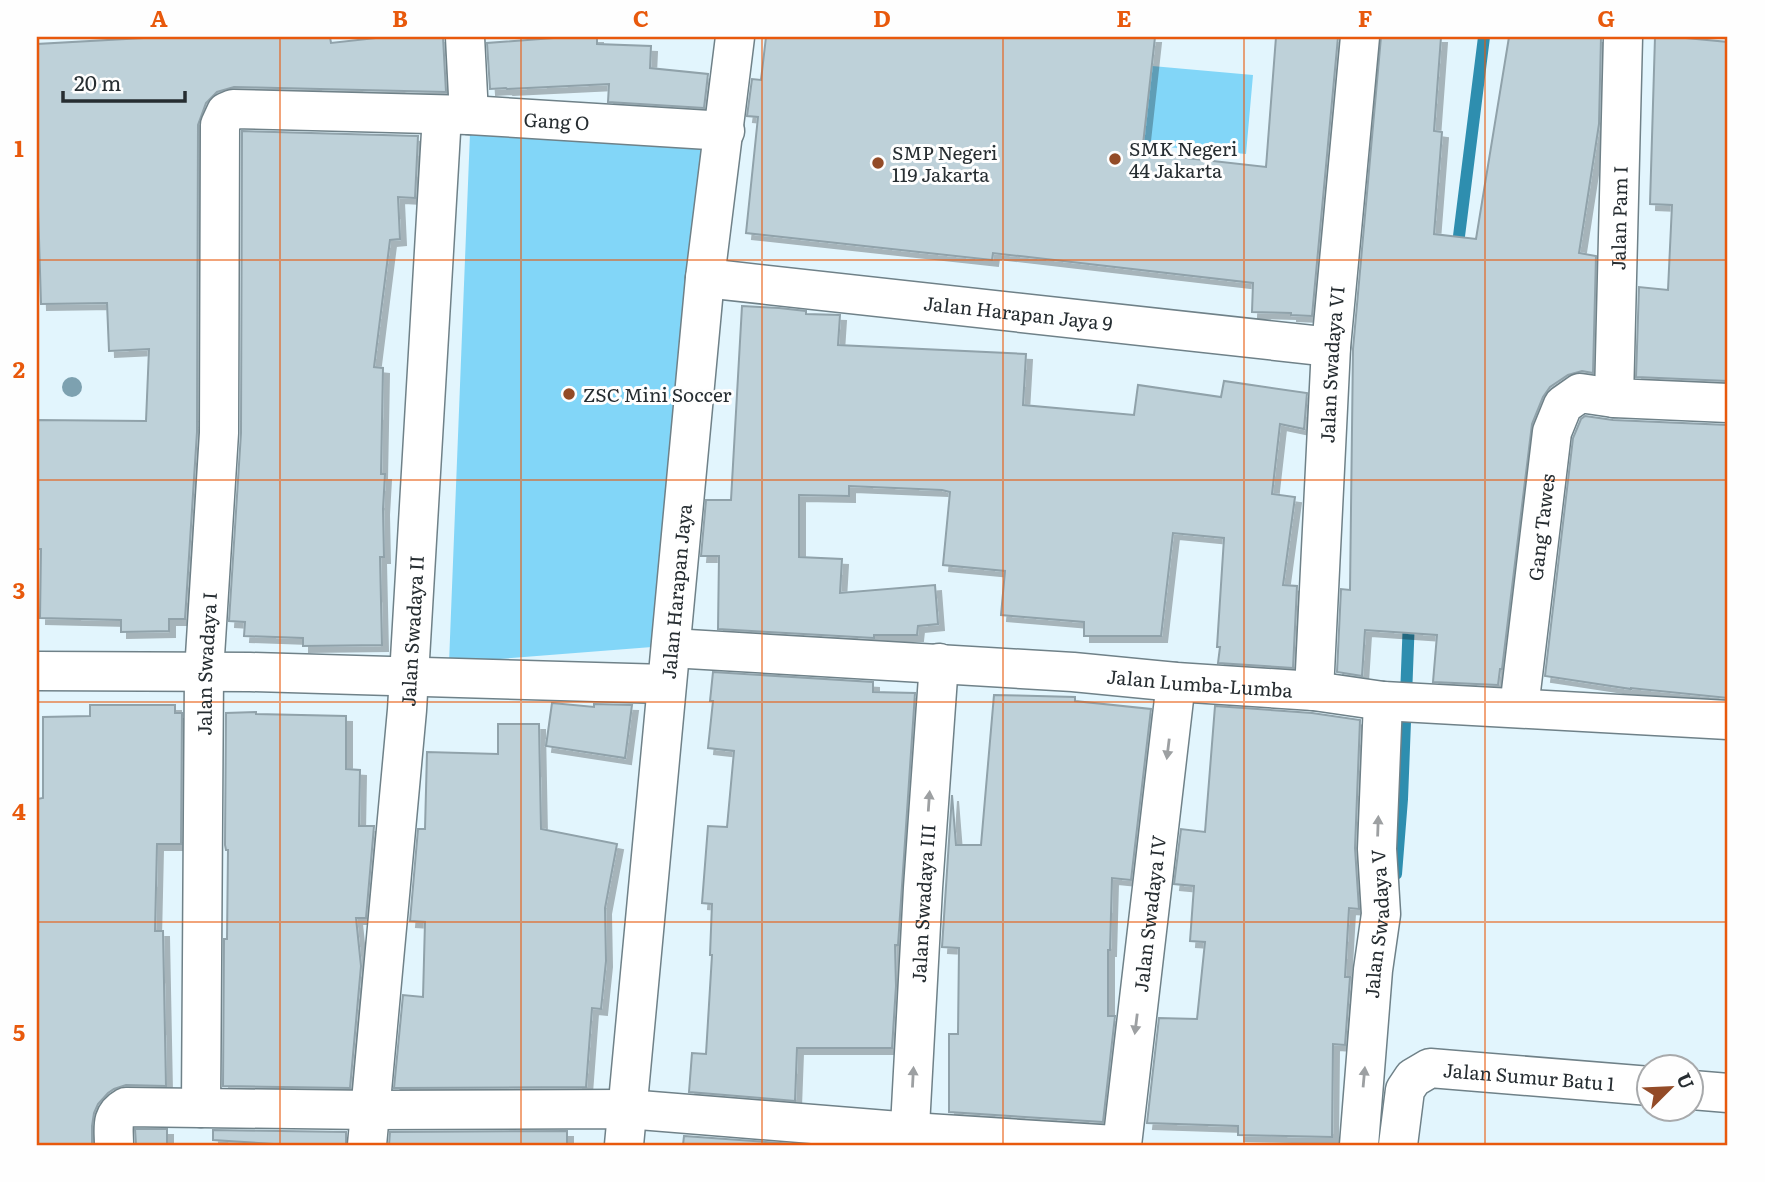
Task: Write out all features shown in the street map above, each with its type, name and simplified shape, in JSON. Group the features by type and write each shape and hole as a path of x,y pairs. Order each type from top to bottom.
{"street":[{"path":"455,115 465,37"},
{"name":"Jalan Harapan Jaya","path":"625,1127 705,278 735,37"},
{"name":"Jalan Swadaya VI","path":"1314,691 1331,347 1360,37"},
{"name":"Jalan Pam I","path":"1614,398 1623,37"},
{"name":"Gang O","path":"233,109 455,115 725,131"},
{"name":"Jalan Swadaya I","path":"201,1108 204,672 219,433 220,125 226,111 233,109"},
{"name":"Jalan Swadaya II","path":"369,1128 455,115"},
{"name":"Jalan Harapan Jaya 9","path":"705,278 1331,347"},
{"name":"Gang Tawes","path":"1518,708 1552,432 1563,405 1580,393 1614,398 1728,403"},
{"name":"Jalan Lumba-Lumba","path":"37,671 250,672 409,677 669,666 939,663 1314,691 1394,702 1728,720"},
{"name":"Jalan Swadaya III","path":"910,1139 923,888 939,663"},
{"name":"Jalan Swadaya IV","path":"1122,1145 1176,682"},
{"name":"Jalan Swadaya V","path":"1359,1145 1373,970 1381,914 1377,849 1394,702"},
{"name":"Jalan Sumur Batu 1","path":"1398,1145 1405,1090 1413,1078 1430,1068 1636,1085"},
{"path":"1706,1091 1728,1093"},
{"path":"114,1145 114,1119 117,1112 126,1107 201,1108 369,1128 625,1127 1115,1145"}],"shaded area":[{"path":"1152,66 1253,75 1246,154 1143,145"},
{"name":"ZSC Mini Soccer","path":"470,133 704,142 652,647 449,663"}],"building":[{"path":"143,37 330,37 331,43 385,37 443,37 446,92 234,87 217,92 206,103 198,125 197,432 185,619 169,619 169,631 121,632 121,620 40,618 37,420 146,421 149,349 109,351 107,303 41,304 37,44"},
{"path":"597,37 597,44 651,46 650,68 708,74 704,108 608,102 609,84 490,89 487,43"},
{"path":"766,37 1155,37 1142,153 1266,167 1276,37 1338,37 1312,316 1252,312 1253,283 993,253 992,260 746,233 758,117 747,116 752,79 761,80"},
{"path":"1381,37 1441,37 1434,131 1442,132 1434,234 1476,239 1509,37 1601,37 1599,124 1579,253 1596,256 1593,373 1582,371 1568,375 1550,387 1532,424 1498,685 1433,682 1437,635 1365,630 1362,676 1337,672 1341,589 1350,590 1353,349"},
{"path":"1655,37 1728,42 1728,381 1636,377 1639,287 1668,290 1672,205 1650,204"},
{"path":"242,131 418,136 415,198 398,197 400,239 390,240 374,367 383,368 381,474 385,474 384,557 380,557 382,645 303,646 303,638 244,636 245,622 229,621 241,433"},
{"path":"742,306 806,311 806,314 840,315 838,345 1026,354 1023,405 1134,415 1138,385 1221,397 1224,381 1307,393 1304,429 1280,424 1272,494 1295,497 1283,585 1297,586 1293,668 1218,663 1224,538 1173,533 1161,636 1084,636 1084,622 1001,615 1005,571 943,565 950,492 942,490 849,486 849,496 799,495 799,557 842,559 840,593 935,585 938,624 918,626 917,635 874,635 874,638 718,629 719,556 701,556 706,500 731,500"},
{"path":"1585,416 1613,420 1728,425 1728,698 1631,689 1545,676 1573,438"},
{"path":"713,672 873,682 873,692 915,693 898,945 895,945 896,986 892,1048 797,1048 795,1101 689,1092 692,1053 706,1054 712,904 702,903 708,826 727,827 734,751 708,748"},
{"path":"994,695 1075,697 1075,701 1151,709 1131,880 1112,878 1108,1016 1115,1016 1103,1122 949,1112 949,1034 958,1034 959,948 942,947 952,795 956,845 981,845"},
{"path":"552,703 594,707 594,704 632,705 625,758 546,746"},
{"path":"90,705 175,705 175,713 182,713 181,844 157,844 155,931 163,931 166,1086 126,1085 108,1093 94,1113 92,1145 37,1145 37,799 43,798 43,717 90,716"},
{"path":"1215,706 1312,713 1360,720 1355,848 1359,909 1349,908 1345,977 1350,977 1345,1045 1333,1044 1332,1137 1238,1135 1238,1126 1147,1123 1159,1018 1197,1019 1205,942 1190,941 1194,886 1174,884 1181,829 1205,832"},
{"path":"226,713 346,716 346,769 360,770 359,826 374,826 366,918 356,918 361,966 350,1088 223,1086 224,939 227,939 228,850 225,845"},
{"path":"498,724 539,724 541,829 617,844 605,908 606,961 601,1009 592,1008 586,1087 394,1088 403,995 423,997 425,922 410,921 418,829 425,829 427,752 498,754"},
{"path":"135,1129 167,1129 167,1145 136,1145"},
{"path":"213,1130 346,1132 346,1145 289,1145 213,1140"},
{"path":"567,1131 567,1145 389,1145 390,1132"},
{"path":"684,1136 793,1144 793,1145 683,1145"}],"waterway":[{"path":"1457,252 1484,37"},
{"path":"1396,874 1402,799 1409,619"}],"place":[{"name":"SMK Negeri 44 Jakarta","path":"1115,159"},
{"name":"SMP Negeri 119 Jakarta","path":"878,163"},
{"name":"ZSC Mini Soccer","path":"569,394"}]}
